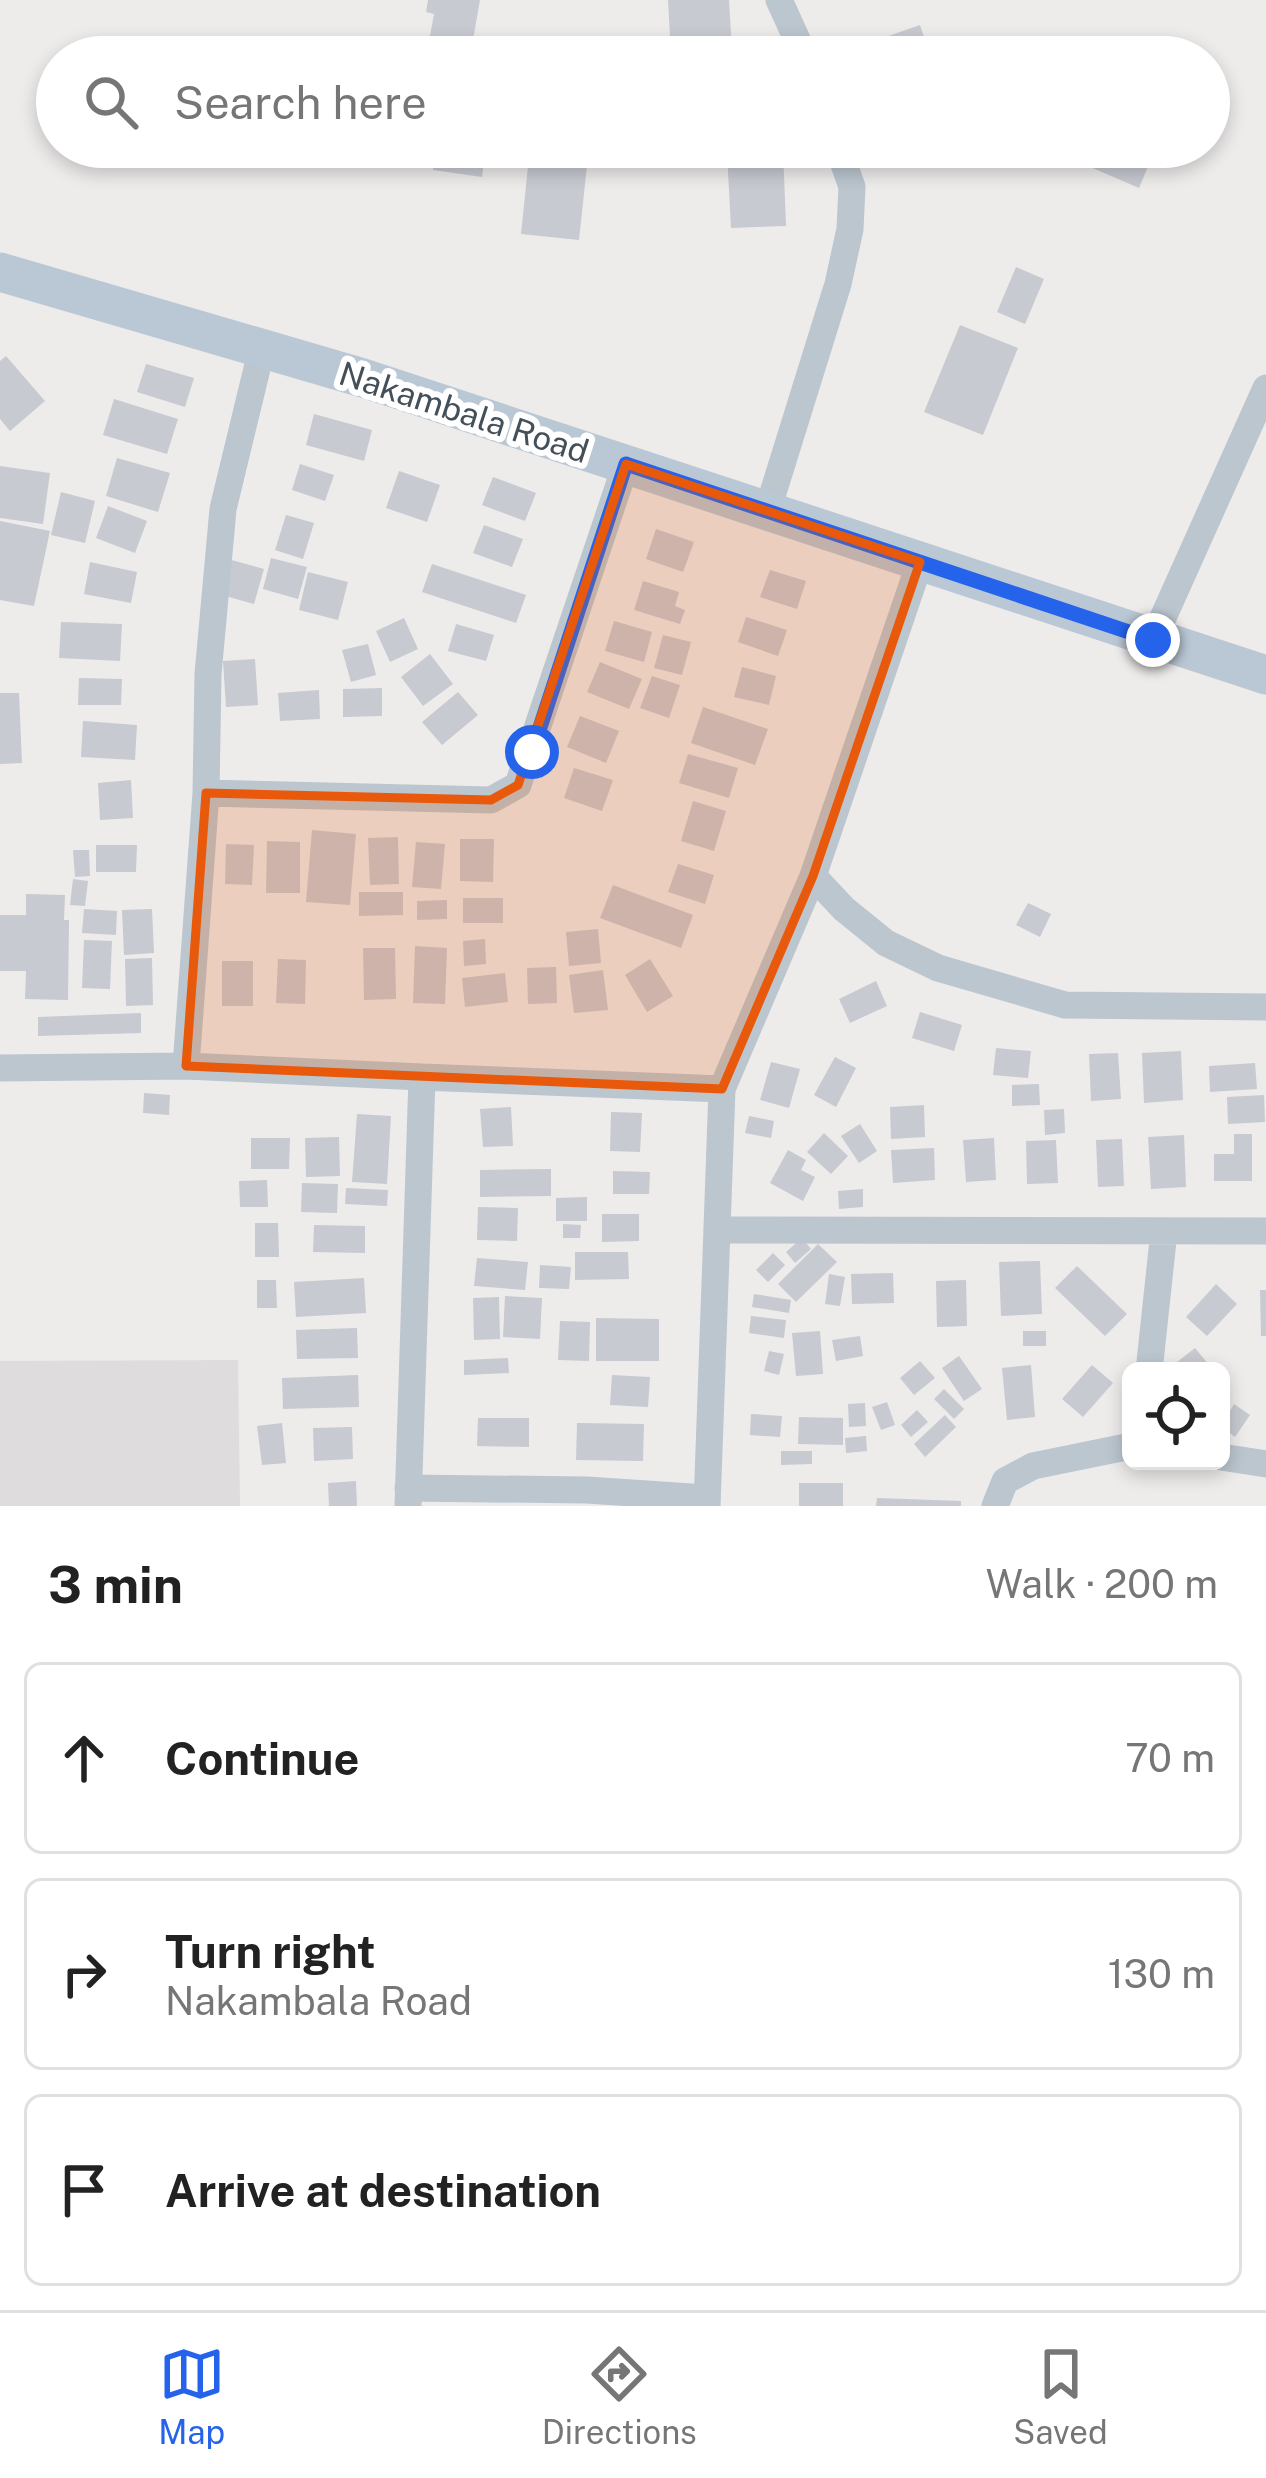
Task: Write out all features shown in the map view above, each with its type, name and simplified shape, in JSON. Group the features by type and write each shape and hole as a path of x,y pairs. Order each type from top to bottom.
{"main road":[{"name":"Nakambala Road","path":"0,272 262,348 1266,675"}],"street":[{"path":"779,0 796,36"},
{"path":"767,512 838,284 850,230 852,187 845,168"},
{"path":"187,1066 206,793 208,674 223,509 262,348"},
{"path":"1153,640 1266,388"},
{"path":"206,793 490,800 518,785 626,464"},
{"path":"422,1077 408,1497 587,1490 707,1502 722,1089 813,876 920,562"},
{"path":"813,876 886,943 938,968 1065,1005 1266,1007"},
{"path":"0,1069 187,1066 722,1089"},
{"path":"719,1230 1266,1231"},
{"path":"1150,1362 1164,1231"},
{"path":"995,1506 1005,1481 1034,1466 1122,1448"},
{"path":"1230,1458 1266,1464"}],"highlighted area":[{"path":"626,464 920,562 813,876 722,1089 186,1066 206,793 491,800 518,785"}],"shaded area":[{"path":"238,1360 240,1506 0,1506 0,1361"}],"building":[{"path":"428,0 480,0 474,36 430,36 434,14 426,12"},
{"path":"668,0 729,0 731,36 670,36"},
{"path":"920,25 924,36 889,36"},
{"path":"433,168 483,168 482,177"},
{"path":"528,168 587,168 579,240 521,234"},
{"path":"728,168 784,168 786,226 731,228"},
{"path":"1093,168 1147,168 1139,188"},
{"path":"1016,267 1044,279 1025,324 997,312"},
{"path":"960,325 1018,348 983,435 924,412"},
{"path":"6,356 45,401 10,431 0,419 0,361"},
{"path":"146,364 194,378 185,407 137,392"},
{"path":"114,399 178,419 167,454 103,435"},
{"path":"314,414 372,430 364,461 306,445"},
{"path":"117,458 170,473 158,512 106,496"},
{"path":"300,464 334,475 325,501 292,490"},
{"path":"0,466 50,473 43,524 0,518"},
{"path":"399,471 440,485 427,522 386,508"},
{"path":"493,477 536,493 525,521 482,505"},
{"path":"61,492 95,501 85,543 51,535"},
{"path":"108,506 147,521 135,553 96,538"},
{"path":"286,515 314,523 303,559 275,550"},
{"path":"0,521 50,531 34,606 0,600"},
{"path":"484,525 523,539 512,567 473,553"},
{"path":"656,529 694,542 683,572 646,559"},
{"path":"271,558 307,567 298,599 263,589"},
{"path":"228,559 264,569 254,604 218,594"},
{"path":"90,562 137,572 131,603 84,594"},
{"path":"432,564 526,595 516,623 422,592"},
{"path":"770,570 806,581 797,609 760,597"},
{"path":"308,572 348,582 338,620 299,610"},
{"path":"643,581 679,592 675,606 685,610 680,624 634,610"},
{"path":"746,617 787,630 778,656 738,642"},
{"path":"404,618 418,649 390,662 376,631"},
{"path":"614,621 652,632 644,662 605,651"},
{"path":"61,622 122,624 120,661 59,658"},
{"path":"456,624 494,635 486,661 448,651"},
{"path":"663,635 691,642 682,675 654,668"},
{"path":"368,644 376,675 351,682 342,650"},
{"path":"430,654 453,684 423,706 401,677"},
{"path":"255,659 258,705 226,707 223,661"},
{"path":"600,662 642,679 629,709 587,692"},
{"path":"742,667 776,676 769,705 734,697"},
{"path":"652,676 680,685 669,718 640,708"},
{"path":"79,678 122,679 121,705 78,705"},
{"path":"382,688 382,716 343,717 343,689"},
{"path":"319,690 320,719 280,721 278,693"},
{"path":"458,692 478,715 442,745 422,722"},
{"path":"0,693 19,693 22,763 0,764"},
{"path":"703,707 768,729 755,765 691,743"},
{"path":"580,716 619,731 606,763 567,747"},
{"path":"83,721 137,725 135,760 81,757"},
{"path":"688,754 738,768 729,798 679,783"},
{"path":"574,768 613,780 602,811 564,798"},
{"path":"131,780 133,818 100,820 98,783"},
{"path":"693,801 726,811 714,851 681,841"},
{"path":"312,830 356,834 350,905 306,902"},
{"path":"398,837 399,884 370,885 368,838"},
{"path":"460,839 494,839 493,882 460,881"},
{"path":"267,841 300,842 300,893 266,893"},
{"path":"416,842 445,844 441,889 412,887"},
{"path":"226,844 254,845 252,885 225,884"},
{"path":"96,845 137,845 136,872 96,872"},
{"path":"73,850 89,850 90,876 75,877"},
{"path":"678,864 714,875 705,904 668,892"},
{"path":"73,879 88,881 85,906 70,905"},
{"path":"613,885 693,915 681,948 600,918"},
{"path":"359,892 403,892 403,915 359,916"},
{"path":"26,894 65,895 68,1000 25,999 26,971 0,971 0,915 26,915"},
{"path":"463,898 503,898 503,923 463,923"},
{"path":"447,900 447,919 417,920 417,901"},
{"path":"1028,903 1051,914 1040,937 1016,925"},
{"path":"84,909 117,911 116,935 82,933"},
{"path":"152,909 154,953 124,955 122,910"},
{"path":"598,929 601,963 569,966 566,932"},
{"path":"485,939 486,964 464,966 463,941"},
{"path":"84,940 112,941 110,989 82,988"},
{"path":"415,946 447,948 445,1004 413,1003"},
{"path":"363,948 395,948 396,999 364,1000"},
{"path":"152,958 153,1005 126,1006 125,959"},
{"path":"278,959 306,960 305,1004 276,1003"},
{"path":"650,959 673,996 647,1012 625,975"},
{"path":"222,961 253,961 253,1006 222,1006"},
{"path":"556,967 557,1003 528,1004 527,968"},
{"path":"603,970 608,1010 574,1013 569,975"},
{"path":"505,973 508,1002 465,1007 462,978"},
{"path":"876,981 887,1006 850,1023 839,999"},
{"path":"920,1012 962,1025 954,1051 912,1038"},
{"path":"141,1013 141,1033 38,1036 38,1017"},
{"path":"996,1048 1031,1051 1028,1078 993,1075"},
{"path":"1181,1051 1183,1100 1144,1103 1142,1053"},
{"path":"1118,1053 1121,1099 1091,1101 1089,1054"},
{"path":"835,1057 856,1068 836,1107 814,1095"},
{"path":"771,1062 800,1069 789,1108 760,1100"},
{"path":"1255,1063 1257,1089 1210,1092 1209,1066"},
{"path":"1039,1084 1040,1105 1012,1106 1012,1085"},
{"path":"144,1093 170,1095 169,1115 143,1113"},
{"path":"1264,1095 1265,1122 1228,1124 1227,1097"},
{"path":"924,1105 925,1137 891,1139 890,1107"},
{"path":"511,1107 513,1146 483,1147 480,1109"},
{"path":"1064,1109 1065,1133 1045,1135 1044,1110"},
{"path":"611,1112 642,1113 640,1152 610,1151"},
{"path":"357,1114 391,1116 387,1184 352,1182"},
{"path":"749,1116 774,1121 771,1138 745,1133"},
{"path":"860,1124 877,1151 859,1163 841,1136"},
{"path":"824,1133 848,1156 831,1174 807,1152"},
{"path":"1234,1134 1252,1134 1252,1181 1214,1181 1214,1154 1234,1154"},
{"path":"1184,1135 1186,1187 1151,1189 1148,1137"},
{"path":"339,1137 340,1176 306,1177 305,1138"},
{"path":"251,1138 290,1138 289,1169 251,1169"},
{"path":"994,1138 996,1180 966,1182 963,1140"},
{"path":"1122,1139 1124,1186 1098,1187 1096,1140"},
{"path":"1056,1140 1058,1183 1027,1184 1026,1141"},
{"path":"934,1148 935,1180 893,1183 891,1150"},
{"path":"788,1150 806,1160 801,1170 815,1177 803,1201 770,1183"},
{"path":"551,1169 551,1196 480,1197 480,1170"},
{"path":"613,1171 650,1172 649,1194 613,1194"},
{"path":"267,1180 268,1207 240,1207 239,1181"},
{"path":"302,1183 338,1184 337,1213 301,1212"},
{"path":"346,1188 388,1190 387,1206 345,1204"},
{"path":"863,1189 863,1207 839,1209 838,1191"},
{"path":"587,1197 587,1221 556,1221 556,1198"},
{"path":"478,1207 518,1208 517,1241 477,1240"},
{"path":"602,1214 639,1214 639,1241 602,1242"},
{"path":"255,1223 278,1223 279,1257 255,1257"},
{"path":"563,1224 581,1225 580,1238 563,1238"},
{"path":"314,1225 365,1226 365,1253 313,1252"},
{"path":"802,1238 811,1249 795,1263 786,1252"},
{"path":"818,1244 837,1262 796,1302 778,1284"},
{"path":"575,1252 628,1252 629,1279 575,1280"},
{"path":"773,1253 785,1265 768,1282 756,1270"},
{"path":"477,1258 528,1262 525,1290 474,1286"},
{"path":"1040,1261 1042,1314 1001,1316 999,1262"},
{"path":"540,1265 571,1267 569,1289 539,1288"},
{"path":"1077,1266 1127,1314 1105,1336 1055,1288"},
{"path":"893,1273 894,1303 852,1304 851,1274"},
{"path":"829,1274 845,1277 840,1306 825,1304"},
{"path":"364,1278 366,1313 296,1317 294,1282"},
{"path":"257,1280 276,1280 277,1308 257,1308"},
{"path":"966,1280 967,1326 937,1327 936,1281"},
{"path":"1216,1284 1237,1304 1207,1336 1186,1317"},
{"path":"1260,1290 1266,1290 1266,1336 1261,1336"},
{"path":"754,1294 791,1300 789,1313 752,1307"},
{"path":"505,1296 542,1298 540,1339 503,1337"},
{"path":"499,1297 500,1339 474,1340 473,1298"},
{"path":"751,1316 786,1320 784,1338 749,1333"},
{"path":"596,1318 659,1319 659,1361 596,1361"},
{"path":"560,1321 590,1322 589,1361 558,1360"},
{"path":"357,1328 358,1358 297,1359 296,1330"},
{"path":"820,1331 823,1374 796,1376 792,1333"},
{"path":"1023,1331 1046,1331 1046,1346 1023,1346"},
{"path":"860,1336 863,1356 836,1361 832,1340"},
{"path":"1195,1348 1207,1362 1177,1362"},
{"path":"769,1351 784,1354 779,1375 764,1371"},
{"path":"959,1356 982,1389 964,1401 942,1368"},
{"path":"508,1358 509,1373 464,1375 464,1360"},
{"path":"920,1361 935,1378 914,1395 900,1378"},
{"path":"1031,1365 1035,1417 1007,1420 1002,1368"},
{"path":"1092,1365 1113,1383 1083,1417 1062,1399"},
{"path":"358,1375 359,1407 283,1409 282,1378"},
{"path":"612,1375 650,1377 648,1407 610,1405"},
{"path":"944,1389 964,1409 954,1419 934,1399"},
{"path":"887,1402 895,1425 881,1430 872,1407"},
{"path":"865,1403 866,1426 849,1427 848,1404"},
{"path":"1234,1404 1250,1415 1235,1437 1230,1433"},
{"path":"917,1410 928,1422 911,1437 901,1425"},
{"path":"751,1414 782,1416 780,1437 750,1435"},
{"path":"945,1415 956,1427 925,1457 914,1444"},
{"path":"799,1417 843,1418 843,1445 798,1444"},
{"path":"478,1418 529,1418 529,1447 477,1446"},
{"path":"282,1423 286,1463 262,1465 257,1426"},
{"path":"577,1423 644,1424 643,1461 576,1460"},
{"path":"352,1427 353,1459 314,1461 313,1428"},
{"path":"866,1436 867,1451 846,1453 845,1438"},
{"path":"781,1451 812,1451 812,1464 781,1465"},
{"path":"356,1481 357,1506 329,1506 328,1483"},
{"path":"799,1483 843,1483 843,1506 799,1506"},
{"path":"877,1498 961,1501 961,1506 876,1506"}],"route":[{"path":"532,752 626,464 1153,640"}]}
